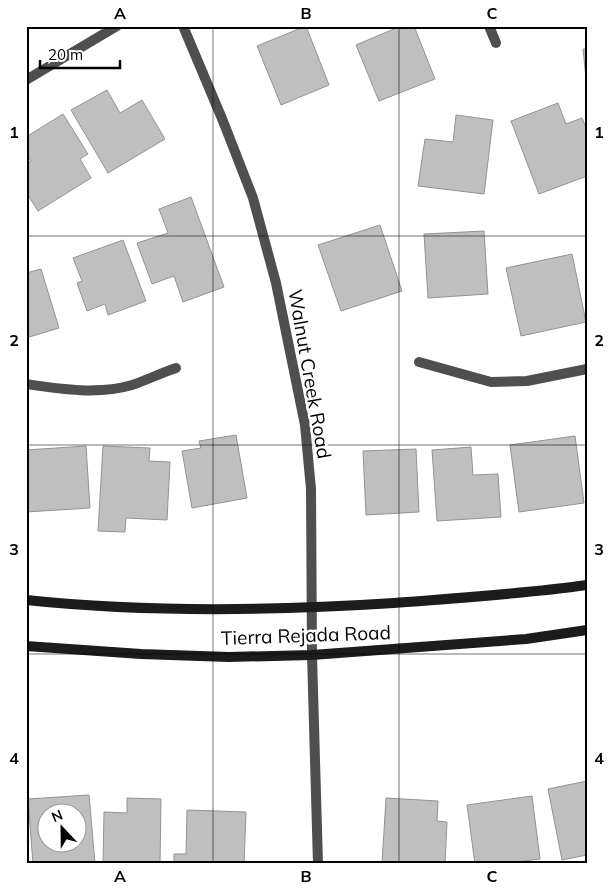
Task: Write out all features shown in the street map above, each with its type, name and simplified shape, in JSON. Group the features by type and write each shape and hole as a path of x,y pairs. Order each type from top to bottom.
{"main road":[{"name":"Tierra Rejada Road","path":"26,600 150,609 228,611 311,609 520,594 587,584"},
{"name":"Tierra Rejada Road","path":"26,646 150,655 229,657 312,655 526,639 587,630"}],"street":[{"path":"26,80 117,26"},
{"name":"Walnut Creek Road","path":"182,26 224,122 253,198 276,283 305,425 311,489 311,609 318,864"},
{"path":"489,26 496,43"},
{"path":"419,362 491,382 528,381 587,369"},
{"path":"26,384 69,391 110,389 130,385 176,368"}],"building":[{"path":"306,26 329,85 281,105 257,46"},
{"path":"401,26 414,26 435,79 379,101 356,45"},
{"path":"583,49 587,49 587,88"},
{"path":"107,90 120,113 142,100 165,139 108,173 71,110"},
{"path":"558,103 566,124 582,118 587,130 587,176 539,194 511,121"},
{"path":"63,114 88,154 80,159 91,178 38,211 26,192 26,164 31,161 26,154 26,137"},
{"path":"456,115 493,120 484,194 418,186 425,139 453,142"},
{"path":"191,197 224,287 183,302 174,276 152,284 137,243 168,233 159,209"},
{"path":"380,225 402,291 341,311 318,245"},
{"path":"484,231 488,294 428,298 424,234"},
{"path":"123,240 146,301 108,315 105,304 87,311 77,283 82,281 73,258"},
{"path":"572,254 586,322 521,336 506,268"},
{"path":"41,269 59,328 26,338 26,273"},
{"path":"236,435 247,498 192,508 182,451 201,448 199,441"},
{"path":"575,436 584,503 519,512 510,445"},
{"path":"86,446 90,508 26,512 26,450"},
{"path":"103,446 150,448 149,461 170,462 167,520 126,518 125,532 98,531"},
{"path":"471,447 473,475 498,474 501,517 437,521 432,450"},
{"path":"416,449 419,512 366,515 363,451"},
{"path":"587,781 587,855 562,860 548,789"},
{"path":"89,795 95,864 33,864 28,799"},
{"path":"532,796 540,859 500,864 475,864 467,805"},
{"path":"127,798 161,799 160,864 103,864 104,812 127,813"},
{"path":"386,798 438,801 437,821 447,822 445,864 382,864"},
{"path":"187,810 246,812 244,864 174,864 174,854 186,854"}]}
